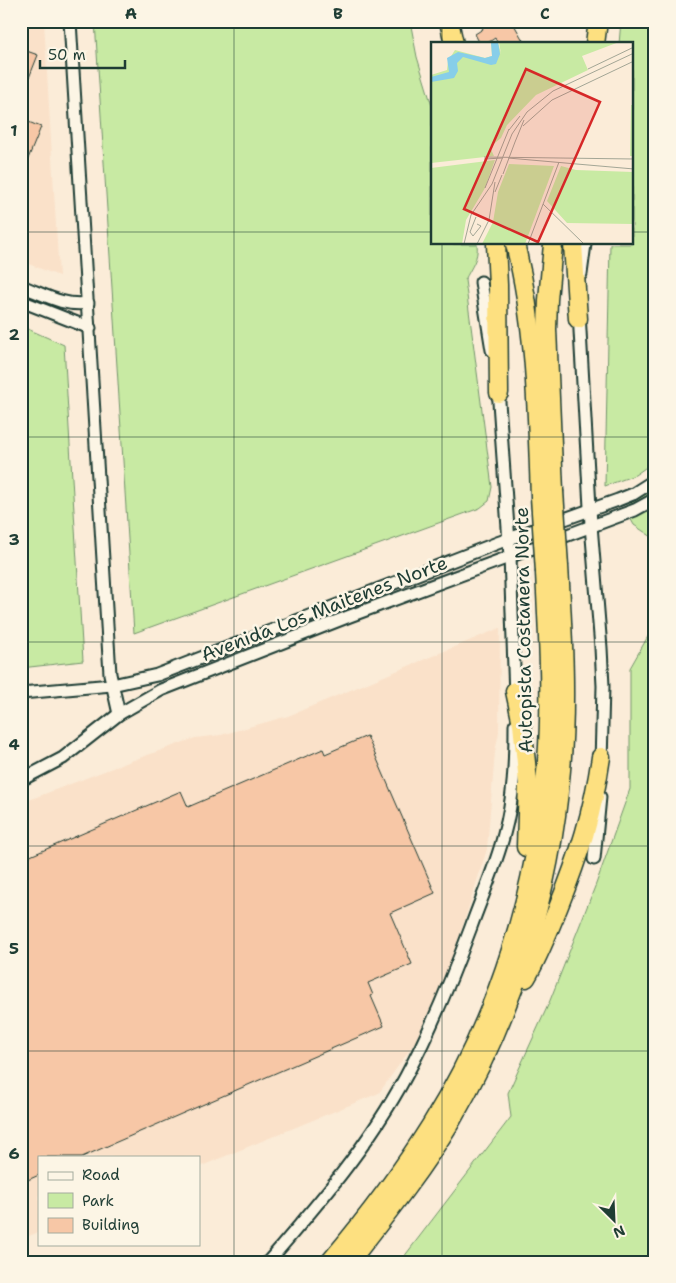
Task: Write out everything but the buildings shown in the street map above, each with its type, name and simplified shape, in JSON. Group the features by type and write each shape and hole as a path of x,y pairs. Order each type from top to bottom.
{"highway":[{"path":"596,34 603,21"},
{"path":"496,245 499,394"},
{"name":"Autopista Costanera Norte","path":"515,245 525,288 548,494"},
{"name":"Autopista Costanera Norte","path":"349,1262 395,1204 433,1149 459,1106 499,1024 517,978 533,928 548,866 557,811 562,761 564,702 552,569 548,494 547,329 553,245"},
{"path":"573,245 578,319"},
{"name":"Autopista Costanera Norte","path":"330,1262 390,1185 432,1124 490,1009 506,965 526,895 541,820 546,779 552,569"},
{"path":"506,965 524,866 529,805 526,753 515,691"},
{"path":"499,1024 544,944 570,876 590,818 601,757"}],"street":[{"path":"70,21 112,685 119,714"},
{"path":"585,245 578,319 603,686 599,814 594,859"},
{"path":"268,1262 329,1191 370,1135 406,1077 439,1009 504,834 514,780 515,691 510,556 499,394 481,282"},
{"path":"21,286 63,302 78,305 88,303"},
{"path":"21,301 90,328"},
{"path":"21,693 112,685 170,670 509,539 633,494 655,480"},
{"name":"Avenida Los Maitenes Norte","path":"21,780 63,758 119,714 161,690 350,616 634,510 655,499"},
{"path":"345,602 350,616"}],"shaded area":[{"path":"21,21 44,21 59,276 21,261"},
{"path":"500,628 499,732 495,752 487,849 451,963 416,1041 379,1093 200,1167 200,1156 38,1156 38,1232 21,1239 21,803 195,738 221,735 288,716"}],"green space":[{"path":"95,21 410,21 417,57 431,103 431,245 477,245 476,259 465,280 492,487 489,501 480,508 134,633"},
{"path":"621,21 655,21 655,461 635,475 605,486 610,245 634,245 634,42 619,42"},
{"path":"21,326 64,345 83,661 21,668"},
{"path":"655,489 655,539 634,525 624,507"},
{"path":"655,624 655,1262 400,1262 511,1117 508,1093 549,1003 596,884 630,789 630,668"}]}
